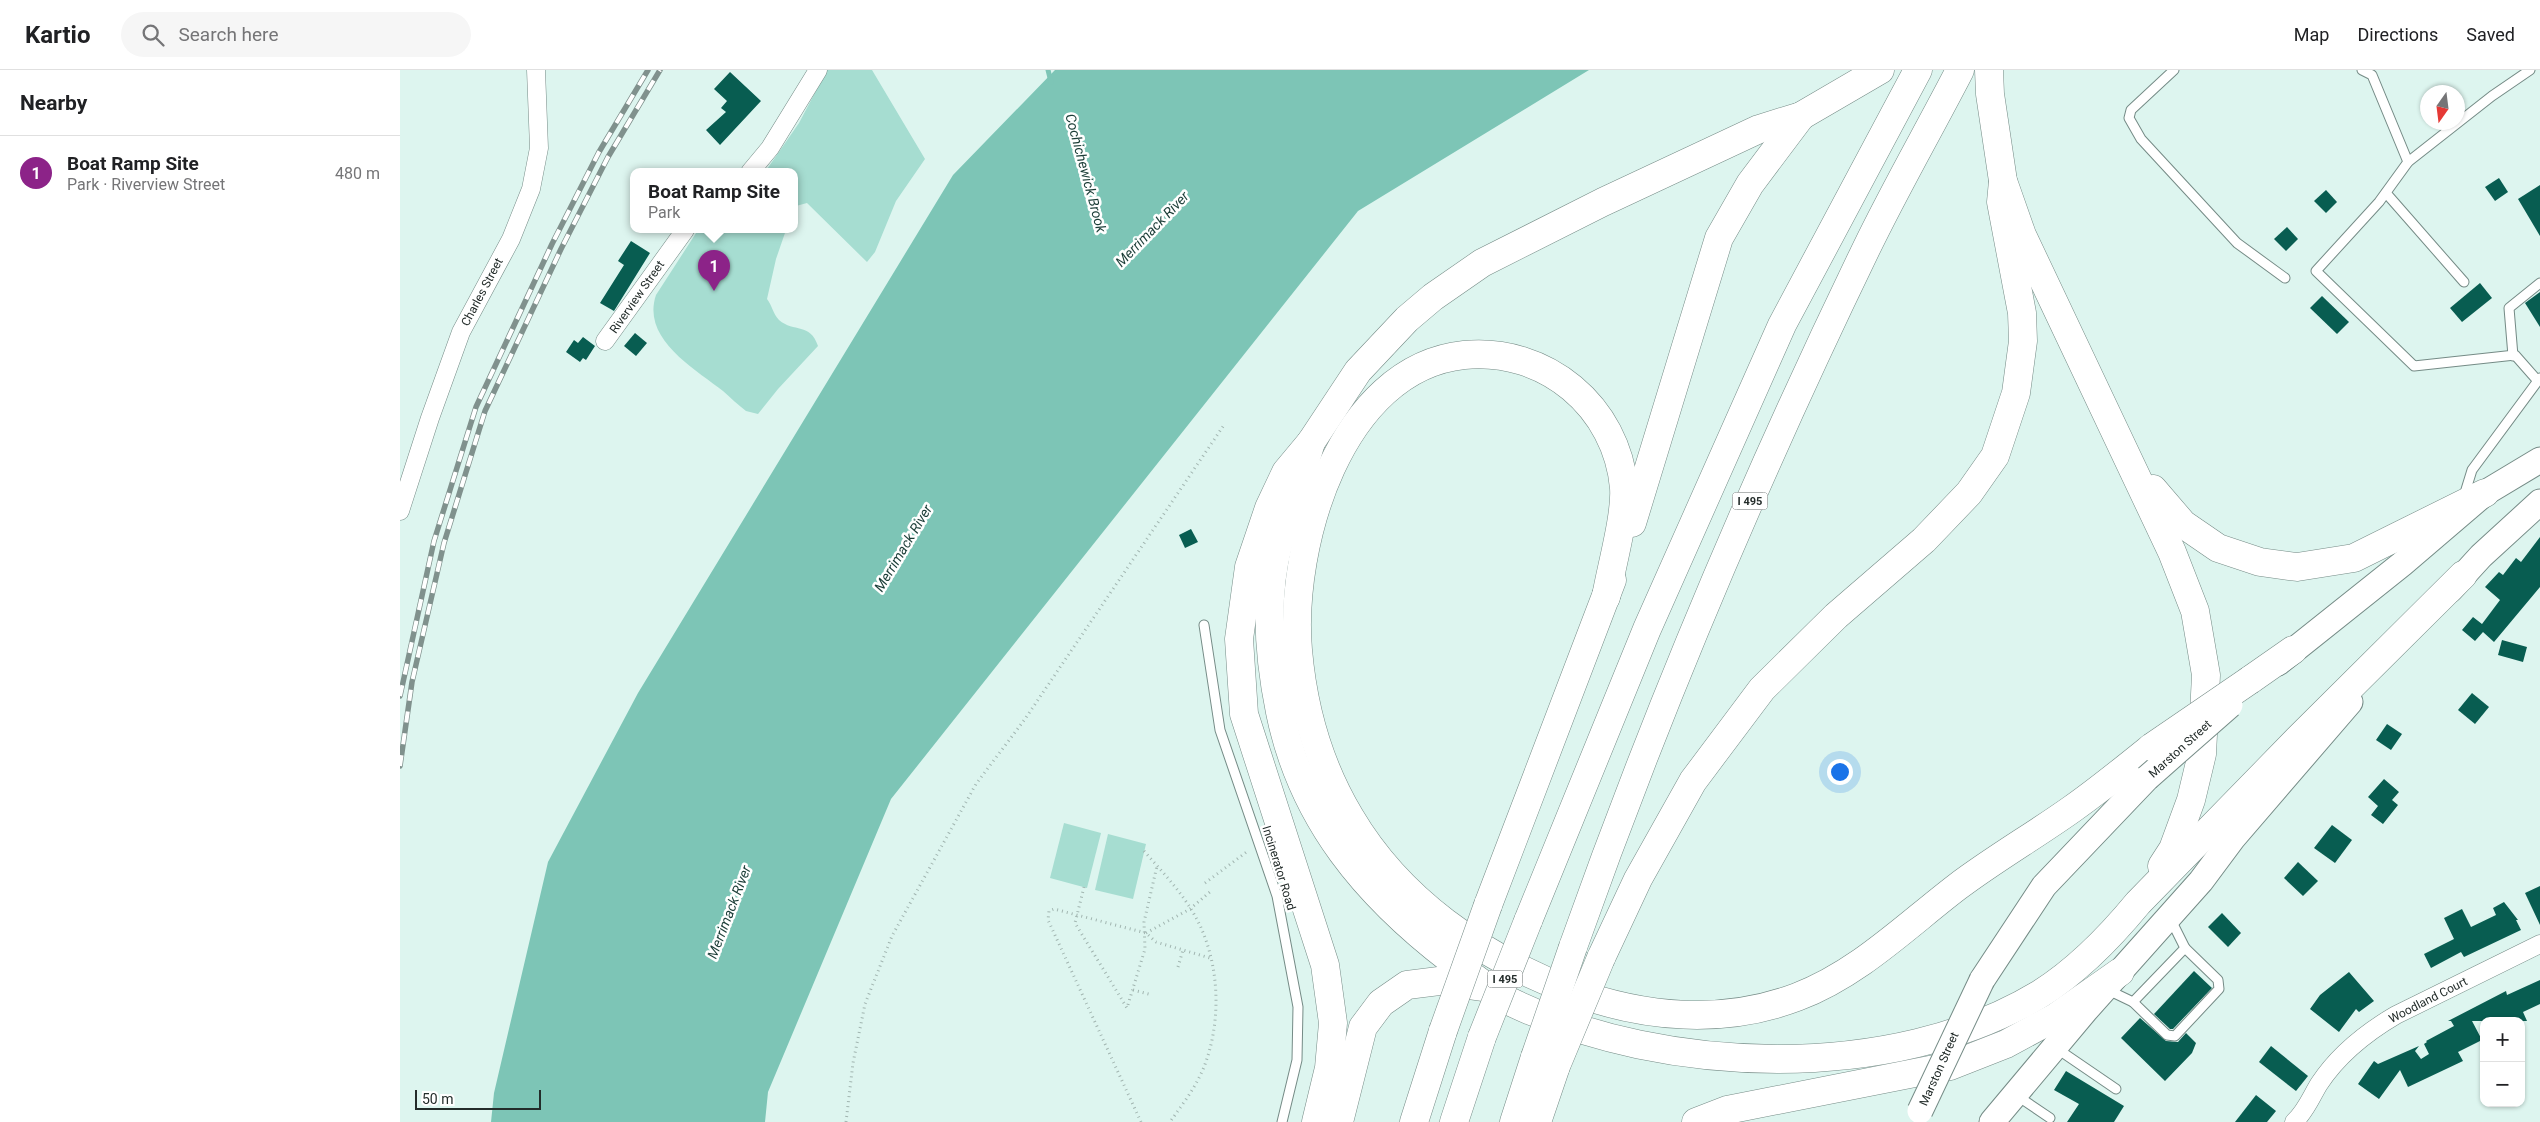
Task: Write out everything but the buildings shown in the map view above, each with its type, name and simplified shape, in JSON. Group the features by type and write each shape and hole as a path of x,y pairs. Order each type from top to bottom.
{"highway":[{"path":"1316,1122 1329,1068 1333,1022 1325,965 1244,714 1239,639 1249,567 1269,508 1286,472 1311,442 1358,371 1407,319 1433,296 1482,263 1603,202 1759,129 1801,116 1880,70"},
{"name":"I 495","path":"1454,1122 1482,1037 1647,629 1782,325 1918,70"},
{"name":"I 495","path":"1514,1122 1546,1062 1573,947 1610,844 1754,491 1866,248 1960,70"},
{"path":"1989,70 1990,94 2003,181 2022,235 2172,552 2195,612 2206,675 2202,754 2191,800 2173,850 2138,903"},
{"path":"1414,1122 1443,1031 1488,905 1606,597 1638,508 1719,238 1750,184 1801,116"},
{"path":"1537,1122 1546,1062 1601,958 1638,879 1694,781 1762,689 1836,616 1924,540 1969,493 1995,456 2016,393 2022,341 2022,313 2001,202 2003,181"},
{"path":"1606,597 1625,492 1620,461 1609,432 1592,405 1569,385 1544,369 1494,356 1468,354 1445,358 1416,370 1394,384 1375,401 1349,434 1326,481 1306,544 1298,594 1297,646 1306,704 1323,761 1352,820 1391,875 1432,912 1491,954 1530,974 1606,1003 1631,1010 1690,1016 1760,1008 1797,997 1856,965 1991,862 2071,810 2152,747 2249,684 2293,650"},
{"path":"1311,442 1277,548 1269,617 1271,652 1284,731 1297,769 1320,819 1331,838 1364,881 1412,930 1486,987 1512,1002 1560,1022 1603,1036 1654,1048 1752,1058 1797,1058 1841,1055 1929,1040 1981,1024 2038,995 2064,978 2114,932 2138,903 2298,739 2463,575"},
{"path":"2128,460 2182,524 2218,548 2260,562 2297,567 2354,558 2473,499"},
{"path":"1696,1122 1727,1110 1950,1066 2006,1044 2056,1017 2113,980"},
{"path":"1339,1122 1363,1027 1381,1003 1407,985 1440,981 1486,987"}],"main road":[{"path":"2293,650 2402,564 2473,499 2540,460"},
{"path":"1992,1122 2054,1046 2201,881 2232,838 2463,575 2540,502"},
{"name":"Marston Street","path":"1918,1117 1982,980 2044,886 2147,778 2249,684"}],"street":[{"name":"Charles Street","path":"400,510 461,332 511,239 531,189 540,148 536,70"},
{"path":"753,168 770,148 818,70"},
{"name":"Riverview Street","path":"605,341 683,233"},
{"name":"Woodland Court","path":"2294,1122 2309,1114 2319,1085 2331,1068 2378,1026 2396,1014 2540,944"}],"lane":[{"path":"2174,70 2131,110 2129,118 2132,126 2237,244 2285,278"},
{"path":"2362,70 2374,73 2408,162"},
{"path":"2513,356 2414,366 2316,271 2386,193 2408,162 2492,96 2530,70"},
{"path":"2386,193 2464,282"},
{"path":"2473,499 2472,470 2539,379 2513,356 2509,308 2540,283"},
{"name":"Incinerator Road","path":"1204,625 1220,730 1277,896 1298,1008 1297,1060 1282,1122"},
{"path":"2113,980 2167,1035 2175,1036 2219,989 2218,980 2185,948 2170,917"},
{"path":"2133,1002 2185,948"},
{"path":"2054,1046 2116,1089"},
{"path":"2014,1093 2050,1118"}],"path":[{"path":"846,1122 853,1063 865,1004 892,936 976,784 1025,718 1224,425"},
{"path":"1205,883 1248,851 1262,850"},
{"path":"1144,851 1174,885 1190,909 1204,935 1215,981 1216,1006 1212,1039 1204,1067 1188,1098 1170,1122"},
{"path":"1084,887 1075,923 1127,1008 1144,949 1146,933 1144,922 1157,866"},
{"path":"1146,933 1190,909 1211,891"},
{"path":"1141,1122 1048,920 1049,912 1054,909 1078,914 1146,933 1156,942 1210,958"},
{"path":"1178,967 1183,950"},
{"path":"1133,990 1152,995"}],"shaded area":[{"path":"827,70 872,70 925,159 896,201 875,252 867,262 807,203 798,205 798,168 768,168 799,123"},
{"path":"696,233 785,233 776,259 767,299 779,320 811,334 818,346 778,389 758,414 746,411 686,363 663,339 656,325 653,311 656,295"},
{"path":"1064,823 1101,833 1087,888 1050,878"},
{"path":"1108,834 1146,844 1133,899 1095,890"}],"water":[{"name":"Merrimack River","path":"1055,70 1589,70 1358,211 891,799 768,1092 765,1122 491,1122 494,1093 548,862 638,693 953,175"}],"waterway":[{"name":"Cochichewick Brook","path":"1048,70 1051,82"}],"railway":[{"path":"400,696 434,541 476,407 552,244 599,152 648,70"},
{"path":"400,766 412,682 444,543 485,411 561,249 608,157 660,70"}],"place":[{"name":"Boat Ramp Site","path":"714,291"}]}
